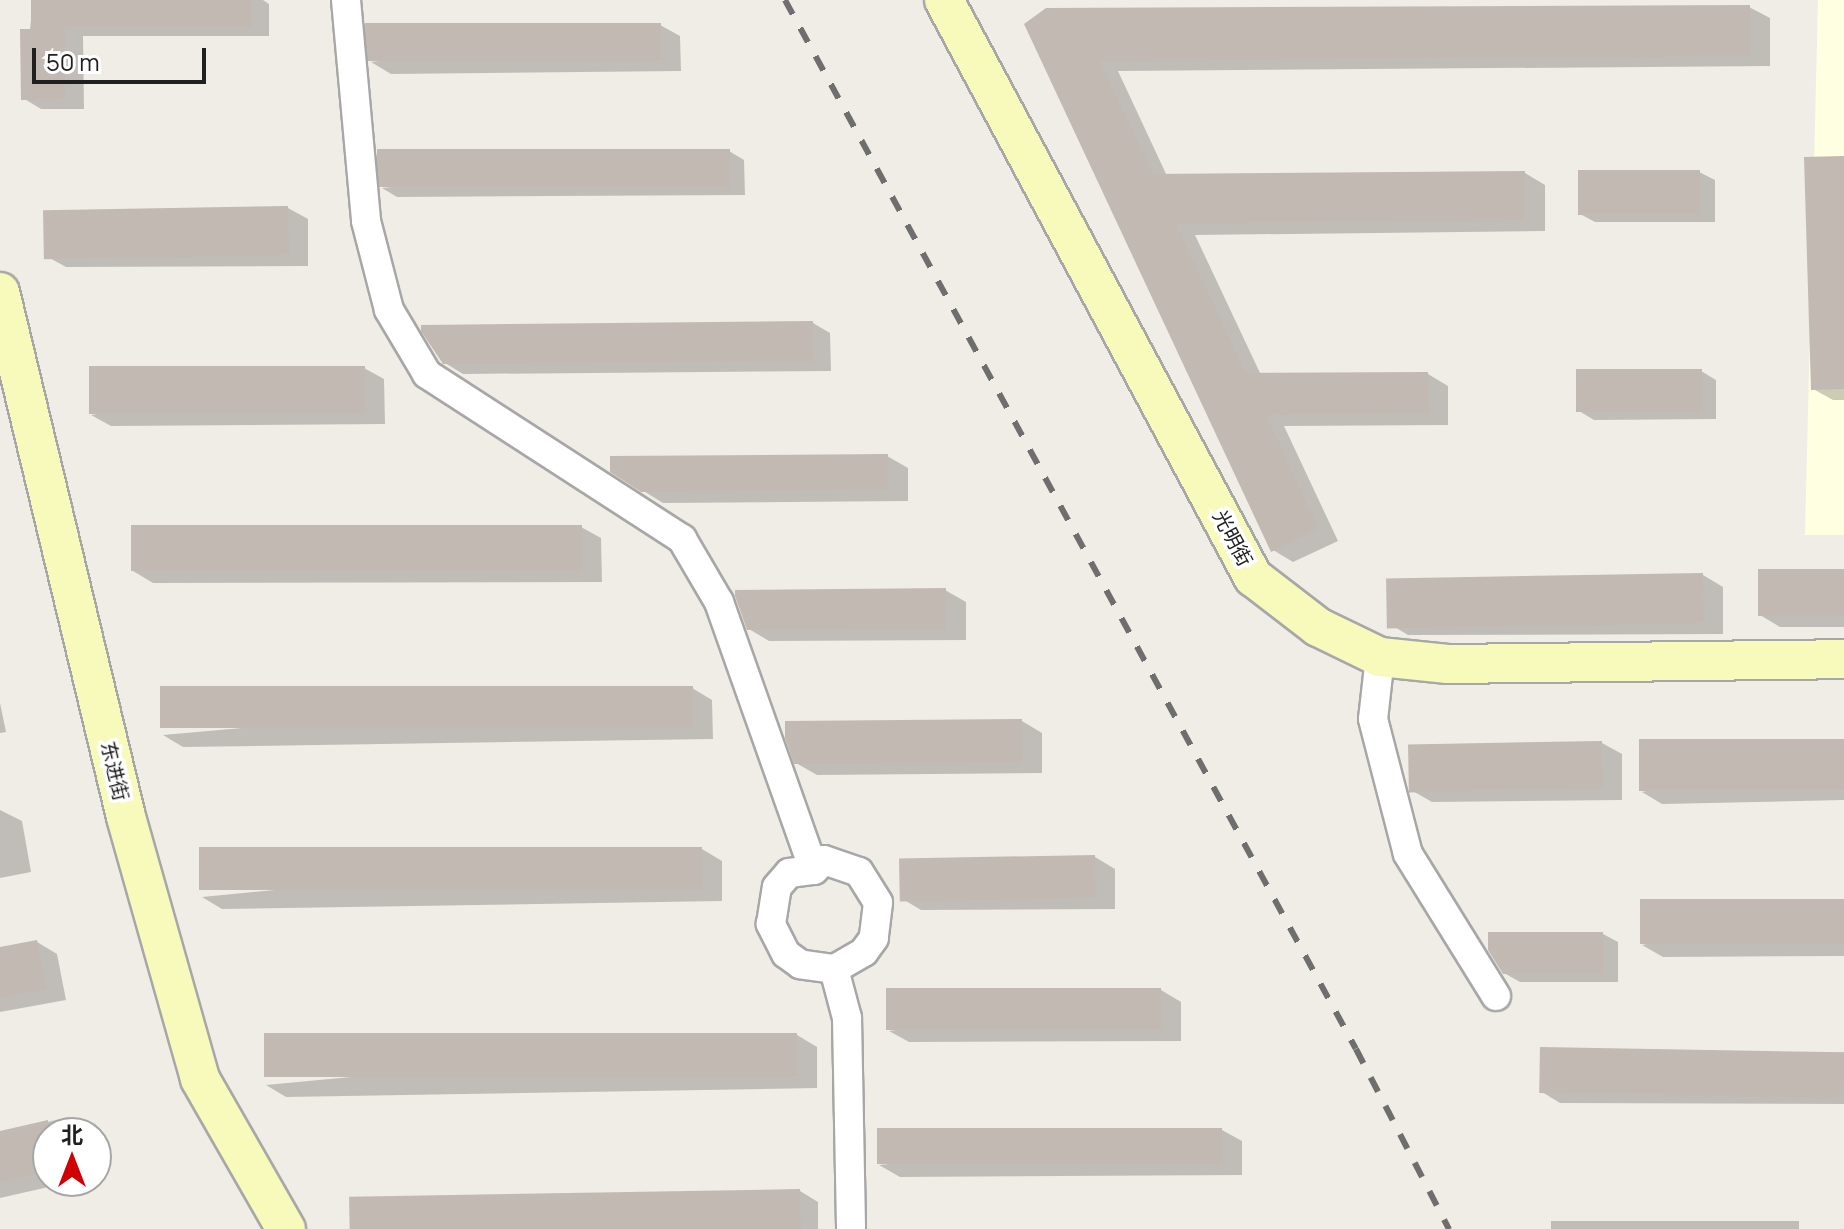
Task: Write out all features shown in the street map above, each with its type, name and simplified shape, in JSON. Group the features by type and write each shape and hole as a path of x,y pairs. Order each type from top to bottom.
{"main road":[{"name":"光明街","path":"944,0 1253,577 1318,627 1380,657 1448,664 1844,659"},
{"name":"东进街","path":"0,292 126,817 200,1079 286,1229"}],"street":[{"path":"346,0 366,221 389,310 427,374 682,539 719,602 814,870"},
{"path":"1380,657 1373,719 1408,854 1496,996"},
{"path":"824,860 842,863 871,886 878,903 874,938 864,952 834,969 800,964 776,940 771,924 777,887 789,873 814,870 824,860"},
{"path":"834,969 847,1018 851,1229"}],"shaded area":[{"path":"1818,0 1844,0 1844,535 1805,535"}],"building":[{"path":"31,0 251,0 251,27 65,27 65,99 21,100 20,29 31,29"},
{"path":"1750,5 1750,56 1100,61 1153,174 1525,171 1525,220 1176,224 1246,373 1428,372 1429,414 1266,415 1319,529 1271,552 1024,24 1046,8"},
{"path":"365,23 661,23 661,61 365,61"},
{"path":"377,149 730,149 730,187 377,187"},
{"path":"1844,156 1844,389 1811,390 1804,157"},
{"path":"1578,170 1700,170 1700,215 1578,215"},
{"path":"288,206 289,255 44,259 43,210"},
{"path":"813,321 813,362 443,364 421,331 421,325"},
{"path":"89,366 365,366 365,414 89,414"},
{"path":"1576,369 1702,369 1702,412 1576,412"},
{"path":"888,454 888,490 641,492 610,472 610,456"},
{"path":"131,525 582,525 582,571 131,571"},
{"path":"1758,569 1844,569 1844,616 1758,616"},
{"path":"1703,573 1704,623 1387,629 1386,579"},
{"path":"946,588 946,629 747,630 735,596 735,590"},
{"path":"160,686 693,686 693,728 160,728"},
{"path":"1022,719 1022,763 794,764 785,738 785,721"},
{"path":"1639,739 1844,739 1844,791 1639,791"},
{"path":"1602,741 1603,789 1409,792 1408,744"},
{"path":"199,847 702,847 702,890 199,890"},
{"path":"1095,855 1096,898 900,901 899,858"},
{"path":"1640,899 1844,899 1844,944 1640,944"},
{"path":"1488,932 1603,932 1603,974 1503,974 1488,950"},
{"path":"37,940 47,989 0,998 0,947"},
{"path":"886,988 1161,988 1161,1030 886,1030"},
{"path":"264,1033 797,1033 797,1077 264,1077"},
{"path":"1540,1047 1844,1052 1843,1098 1539,1093"},
{"path":"32,1124 32,1176 0,1183 0,1131"},
{"path":"877,1128 1222,1128 1222,1164 877,1164"},
{"path":"800,1189 801,1229 350,1229 349,1197"}],"railway":[{"path":"785,0 1356,1049 1449,1229"}]}
